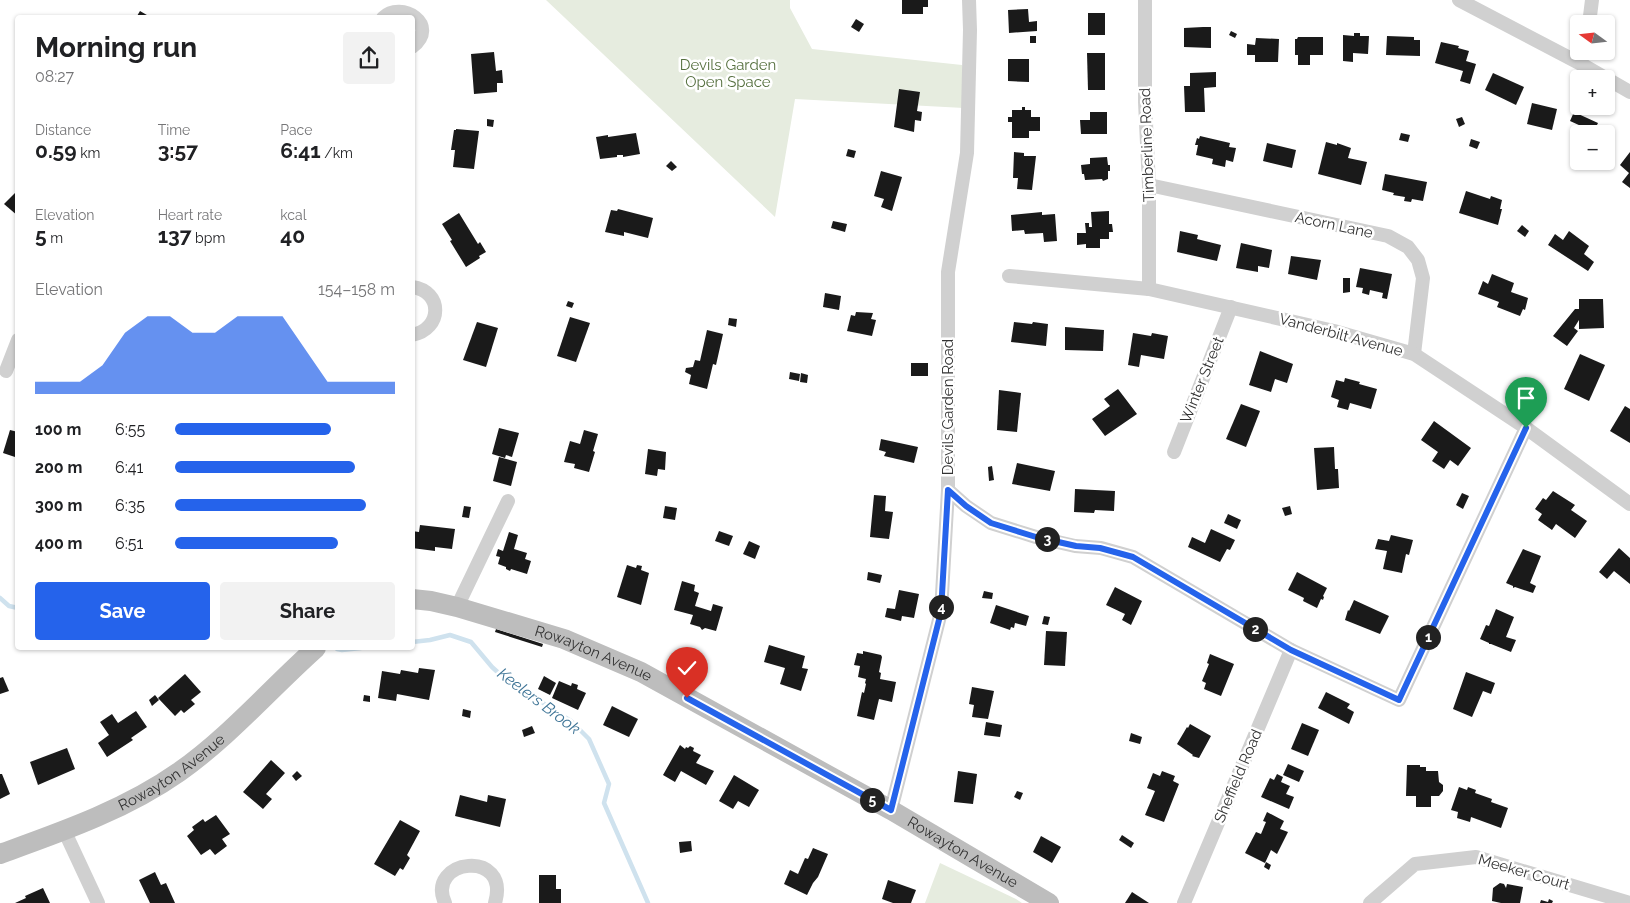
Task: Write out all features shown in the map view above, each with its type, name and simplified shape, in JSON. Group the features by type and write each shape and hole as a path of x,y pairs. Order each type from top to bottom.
{"street":[{"name":"Devils Garden Road","path":"891,810 941,612 948,490 948,272 967,152 969,0"},
{"name":"Timberline Road","path":"1145,0 1149,289"},
{"path":"1459,0 1570,52"},
{"path":"1590,15 1592,0"},
{"path":"386,15 398,7 413,11 422,23 423,30 421,37 415,44"},
{"path":"1587,60 1630,92"},
{"name":"Acorn Lane","path":"1149,185 1388,236 1408,247 1418,260 1423,278 1414,354"},
{"name":"Vanderbilt Avenue","path":"1009,276 1149,289 1334,331 1414,354 1526,428 1630,504"},
{"path":"415,287 430,296 436,312 429,328 422,333 415,334"},
{"name":"Winter Street","path":"1174,452 1231,307"},
{"path":"8,373 15,350"},
{"path":"948,490 966,506 991,523 1036,537 1076,546 1100,548 1133,557 1291,650 1399,700 1526,428"},
{"path":"457,607 508,501"},
{"name":"Rowayton Avenue","path":"415,599 457,607 564,639 640,672 891,810 1049,903"},
{"name":"Rowayton Avenue","path":"0,854 109,811 178,773 221,738 314,650"},
{"name":"Sheffield Road","path":"1184,903 1291,650"},
{"path":"64,830 98,903"},
{"name":"Meeker Court","path":"1370,903 1415,864 1476,857 1630,903"},
{"path":"445,903 443,889 445,880 451,872 459,867 468,865 478,866 493,876 497,885 498,895 495,903"}],"green space":[{"name":"Devils Garden Open Space","path":"546,0 790,0 790,8 812,49 962,65 964,108 795,99 775,217"},
{"path":"940,863 1016,899 1022,903 925,903"}],"building":[{"path":"902,0 928,0 928,7 923,7 923,14 902,14"},
{"path":"1028,9 1029,22 1037,21 1037,31 1009,33 1008,10"},
{"path":"140,11 147,15 138,15"},
{"path":"1088,13 1105,13 1105,35 1088,35"},
{"path":"856,19 864,24 859,32 851,27"},
{"path":"1211,27 1211,48 1184,47 1184,28"},
{"path":"1231,31 1237,34 1235,38 1229,35"},
{"path":"1354,33 1360,33 1360,36 1369,36 1368,54 1353,53 1353,62 1343,61 1343,35 1354,36"},
{"path":"1030,36 1036,36 1036,43 1030,43"},
{"path":"1387,36 1414,37 1414,40 1420,40 1420,56 1386,55"},
{"path":"1298,37 1323,37 1323,55 1310,55 1310,65 1298,65 1298,55 1295,55 1295,39"},
{"path":"1256,38 1279,39 1278,62 1255,62 1255,55 1247,55 1247,44 1255,45"},
{"path":"1441,42 1459,46 1458,48 1469,51 1466,61 1476,64 1470,84 1460,81 1463,71 1435,63"},
{"path":"494,52 496,71 502,70 503,83 497,83 497,92 474,94 471,54"},
{"path":"1087,53 1105,53 1105,90 1088,90"},
{"path":"1008,59 1029,59 1029,82 1008,81"},
{"path":"1216,72 1216,87 1204,88 1205,112 1185,112 1184,86 1190,86 1190,73"},
{"path":"1493,73 1524,87 1516,105 1485,90"},
{"path":"899,89 920,92 917,111 922,112 921,121 915,120 914,132 894,127"},
{"path":"1532,103 1557,109 1552,130 1527,124"},
{"path":"1022,107 1025,107 1025,110 1031,110 1031,117 1040,117 1040,131 1029,131 1029,138 1012,138 1012,122 1008,122 1008,117 1012,117 1012,110 1022,110"},
{"path":"1090,112 1107,112 1107,134 1081,134 1080,120 1090,120"},
{"path":"1573,115 1581,115 1598,123 1597,125 1579,125 1570,121"},
{"path":"1462,117 1465,124 1459,127 1456,119"},
{"path":"487,119 494,120 493,127 487,126"},
{"path":"454,130 479,131 474,169 453,167 455,150 451,150"},
{"path":"636,133 640,154 623,157 623,155 617,155 617,157 600,159 596,137"},
{"path":"1401,133 1410,135 1408,142 1399,140"},
{"path":"1200,136 1230,143 1229,147 1236,148 1233,162 1226,160 1225,167 1212,164 1213,159 1196,155 1198,145 1195,145 1197,138 1199,139"},
{"path":"1471,139 1480,142 1477,149 1469,146"},
{"path":"1326,142 1337,145 1337,143 1351,148 1348,158 1367,162 1361,185 1318,174"},
{"path":"1267,143 1296,150 1292,168 1263,161"},
{"path":"848,149 856,151 854,158 846,156"},
{"path":"1014,152 1024,153 1024,156 1036,156 1032,190 1017,189 1018,178 1013,178"},
{"path":"1630,152 1630,188 1622,182 1629,173 1620,165"},
{"path":"1107,157 1108,165 1110,165 1108,179 1103,181 1102,179 1085,180 1081,165 1090,164 1090,158"},
{"path":"671,161 677,167 672,171 666,166"},
{"path":"881,171 902,177 892,211 881,207 884,199 874,196"},
{"path":"1385,174 1427,182 1423,201 1412,199 1411,202 1404,201 1405,197 1393,195 1394,193 1382,190"},
{"path":"1466,191 1490,199 1491,196 1502,200 1498,225 1459,213"},
{"path":"15,193 15,213 4,204"},
{"path":"618,209 653,218 648,238 624,232 624,236 605,232 611,210 617,211"},
{"path":"1109,211 1109,224 1112,224 1113,232 1109,232 1109,239 1100,239 1100,248 1086,248 1086,244 1077,245 1077,233 1086,233 1085,223 1089,223 1089,227 1092,227 1091,212"},
{"path":"1042,212 1042,215 1055,214 1057,241 1044,242 1043,233 1025,234 1024,230 1012,231 1011,215"},
{"path":"459,213 478,244 480,242 486,252 466,267 442,224"},
{"path":"833,221 847,224 845,232 831,228"},
{"path":"1522,225 1529,231 1525,237 1517,231"},
{"path":"1180,231 1198,235 1197,239 1221,245 1217,261 1177,252"},
{"path":"1569,231 1589,246 1584,254 1594,262 1588,271 1548,245 1555,234 1563,240"},
{"path":"1241,243 1272,250 1269,268 1258,266 1258,272 1236,268"},
{"path":"1291,256 1321,260 1317,280 1288,274"},
{"path":"1360,268 1392,274 1387,299 1382,298 1383,293 1370,290 1369,295 1362,293 1363,288 1356,287"},
{"path":"1492,274 1514,283 1511,292 1528,298 1525,310 1523,309 1520,316 1497,307 1499,302 1478,294 1483,281 1488,284"},
{"path":"1343,278 1350,278 1350,292 1343,293"},
{"path":"825,293 841,296 839,310 823,307"},
{"path":"1579,299 1603,299 1604,328 1579,329 1579,320 1574,328 1578,331 1567,346 1553,336 1575,309 1579,309"},
{"path":"568,301 574,303 572,308 566,306"},
{"path":"856,312 873,313 871,319 876,320 872,336 847,331 851,315 855,316"},
{"path":"570,317 590,323 576,362 557,356"},
{"path":"729,318 737,319 736,327 728,325"},
{"path":"477,322 498,328 486,367 463,360"},
{"path":"1014,322 1048,324 1046,346 1011,342"},
{"path":"1065,327 1104,330 1103,351 1065,350"},
{"path":"707,330 723,334 716,365 713,364 707,389 689,384 691,375 685,372 686,368 693,367 695,360 700,361"},
{"path":"1133,333 1151,336 1152,333 1168,336 1164,359 1141,355 1139,367 1128,365"},
{"path":"1260,351 1293,364 1287,383 1275,379 1271,392 1249,385"},
{"path":"1580,354 1605,365 1589,401 1564,389"},
{"path":"911,363 928,363 928,376 911,376"},
{"path":"790,372 800,374 799,381 789,379"},
{"path":"801,373 808,375 807,383 800,382"},
{"path":"1345,378 1377,389 1371,409 1350,403 1348,410 1337,407 1339,400 1331,397 1336,380 1344,382"},
{"path":"1118,389 1137,414 1105,436 1092,419 1110,406 1104,399"},
{"path":"999,390 1021,393 1017,432 997,430"},
{"path":"1241,404 1260,411 1246,447 1226,439"},
{"path":"1625,406 1630,409 1630,443 1610,431"},
{"path":"1434,421 1471,448 1458,466 1450,460 1444,469 1432,461 1438,452 1421,440"},
{"path":"499,428 519,433 512,457 506,455 505,458 492,454"},
{"path":"10,430 15,431 15,457 3,453"},
{"path":"584,430 598,434 589,472 574,468 575,464 564,462 570,441 580,444"},
{"path":"881,439 918,447 914,463 884,456 886,452 879,450"},
{"path":"1334,447 1335,469 1338,469 1339,488 1317,490 1314,448"},
{"path":"648,449 666,452 665,470 658,469 657,476 645,474"},
{"path":"499,457 517,462 511,486 493,481"},
{"path":"1017,463 1055,471 1050,491 1012,484"},
{"path":"992,466 994,480 989,481 988,467"},
{"path":"1075,489 1115,491 1114,511 1074,512"},
{"path":"1553,491 1575,505 1571,510 1587,521 1575,538 1556,524 1552,530 1538,520 1542,514 1535,509 1543,498 1546,500"},
{"path":"1462,493 1469,496 1463,509 1456,505"},
{"path":"874,495 886,496 885,511 893,512 889,539 870,537"},
{"path":"464,506 471,507 469,518 462,517"},
{"path":"665,506 677,508 675,520 663,518"},
{"path":"1290,506 1292,514 1285,516 1282,508"},
{"path":"1228,514 1241,520 1237,529 1224,523"},
{"path":"420,525 455,529 452,549 435,547 435,551 415,548 415,531 419,532"},
{"path":"1211,529 1235,540 1230,550 1227,549 1220,562 1188,547 1192,537 1205,543"},
{"path":"719,531 733,536 729,546 715,541"},
{"path":"509,532 518,535 514,549 527,553 525,559 531,561 527,574 511,569 510,571 498,564 500,557 496,556 498,549 503,551"},
{"path":"1391,535 1413,540 1409,555 1406,554 1402,573 1383,569 1387,551 1375,549 1378,539 1389,541"},
{"path":"749,541 760,546 755,559 743,554"},
{"path":"1619,548 1630,558 1630,584 1614,571 1607,579 1599,572"},
{"path":"1523,549 1541,556 1530,583 1536,586 1533,593 1513,588 1513,586 1506,583"},
{"path":"627,565 636,568 637,565 642,566 641,570 649,573 641,605 617,597"},
{"path":"868,572 882,575 880,583 867,580"},
{"path":"1297,572 1327,588 1323,600 1321,599 1317,608 1303,601 1304,598 1288,590"},
{"path":"682,581 695,585 694,591 699,593 695,606 711,611 713,604 723,607 716,631 705,628 702,630 700,627 690,624 693,615 674,610"},
{"path":"1115,587 1142,601 1131,625 1122,620 1125,614 1106,605"},
{"path":"899,590 919,594 914,618 902,616 901,621 885,617 887,608 895,609"},
{"path":"984,591 993,593 992,599 982,598"},
{"path":"1354,600 1389,616 1380,634 1345,620"},
{"path":"996,605 1029,616 1026,626 1015,623 1014,628 1011,627 1010,630 990,623"},
{"path":"1496,609 1514,617 1506,637 1516,640 1511,652 1480,639 1486,625 1489,626"},
{"path":"1044,616 1050,617 1048,625 1042,624"},
{"path":"496,629 543,644 542,647 495,632"},
{"path":"1046,631 1067,632 1065,666 1044,665"},
{"path":"769,645 805,656 802,668 808,669 801,691 780,684 785,668 764,662"},
{"path":"863,651 881,655 880,679 896,682 892,702 879,699 874,720 857,716 866,679 858,677 860,666 854,665 857,653 863,654"},
{"path":"1210,654 1234,664 1221,696 1204,689 1206,683 1202,681 1209,664 1207,663"},
{"path":"419,668 435,670 429,700 397,694 396,701 378,698 382,671 400,674 401,670 418,673"},
{"path":"1466,672 1495,683 1491,694 1483,691 1472,717 1453,709"},
{"path":"185,674 201,692 191,700 195,704 184,713 181,710 175,716 158,698"},
{"path":"544,676 556,683 550,695 538,689"},
{"path":"3,677 9,691 0,694 0,678"},
{"path":"559,681 571,686 572,683 578,685 577,689 586,693 578,710 552,698"},
{"path":"972,687 994,691 988,719 972,717 974,705 969,704"},
{"path":"1326,692 1350,704 1347,708 1354,712 1349,724 1318,708"},
{"path":"155,695 159,700 152,706 149,700"},
{"path":"364,695 370,696 370,702 363,701"},
{"path":"612,706 638,719 629,737 603,725"},
{"path":"463,709 471,711 470,718 462,716"},
{"path":"136,711 147,727 131,738 133,740 107,757 98,743 109,735 100,722 112,714 118,723"},
{"path":"986,722 1002,725 1000,737 984,735"},
{"path":"1302,723 1319,730 1308,756 1291,749"},
{"path":"1190,724 1211,736 1199,758 1192,756 1177,744"},
{"path":"532,726 535,733 524,737 522,730"},
{"path":"1131,733 1142,737 1140,744 1129,741"},
{"path":"680,745 685,749 690,746 694,748 693,751 701,755 696,763 714,771 706,785 681,771 675,782 663,775"},
{"path":"67,748 75,769 38,785 30,762"},
{"path":"271,760 285,773 266,794 272,799 263,809 243,792"},
{"path":"1288,764 1304,771 1299,782 1283,775"},
{"path":"1407,765 1420,765 1420,767 1426,767 1426,771 1438,771 1439,782 1443,785 1443,791 1439,796 1431,796 1431,807 1416,807 1416,796 1406,796"},
{"path":"297,771 302,776 296,781 292,776"},
{"path":"958,771 977,774 973,804 954,802"},
{"path":"1162,771 1175,776 1173,781 1179,784 1164,822 1145,815 1155,791 1147,788 1153,773 1160,776"},
{"path":"0,774 2,774 10,794 0,799"},
{"path":"1277,774 1283,777 1281,782 1290,786 1286,794 1294,797 1289,809 1261,797 1270,778 1274,780"},
{"path":"734,775 759,790 749,807 738,801 733,809 719,801"},
{"path":"1459,787 1467,790 1468,787 1476,790 1475,793 1492,799 1491,802 1508,808 1501,828 1471,817 1470,822 1457,818 1458,812 1451,810"},
{"path":"1017,791 1023,793 1020,800 1014,797"},
{"path":"460,795 487,802 488,795 506,799 500,827 455,816"},
{"path":"1267,812 1284,821 1280,829 1288,832 1277,854 1271,850 1265,863 1245,853 1256,832 1261,834 1266,822 1263,821"},
{"path":"216,815 230,834 222,839 227,846 215,855 210,849 201,855 187,836 194,830 192,827 203,819 205,822"},
{"path":"400,820 420,831 407,855 410,858 403,870 400,868 395,876 374,864"},
{"path":"1122,835 1134,843 1131,848 1119,840"},
{"path":"1041,836 1061,847 1052,863 1033,852"},
{"path":"691,841 692,851 680,853 679,842"},
{"path":"813,848 828,854 818,877 807,895 784,884 790,870 798,874 805,858 808,859"},
{"path":"1266,862 1271,865 1269,870 1264,867"},
{"path":"155,872 161,885 166,883 175,903 150,903 139,880"},
{"path":"539,875 556,875 556,889 561,889 561,903 539,903"},
{"path":"888,880 916,890 911,903 893,903 882,899"},
{"path":"1500,883 1504,884 1506,888 1507,884 1523,887 1520,903 1492,901 1493,888"},
{"path":"43,888 50,903 15,903 26,898 25,896"},
{"path":"1132,892 1149,903 1125,903"},
{"path":"1549,899 1553,901 1552,903 1540,903 1541,900 1548,902"}],"waterway":[{"name":"Keelers Brook","path":"0,598 9,606 15,607"},
{"name":"Keelers Brook","path":"415,642 450,635 471,642 503,677 571,721 589,739 609,784 604,803 648,903"}],"route":[{"path":"687,698 891,810 941,612 948,490 966,506 991,523 1036,537 1076,546 1100,548 1133,557 1291,650 1399,700 1526,428"}]}
